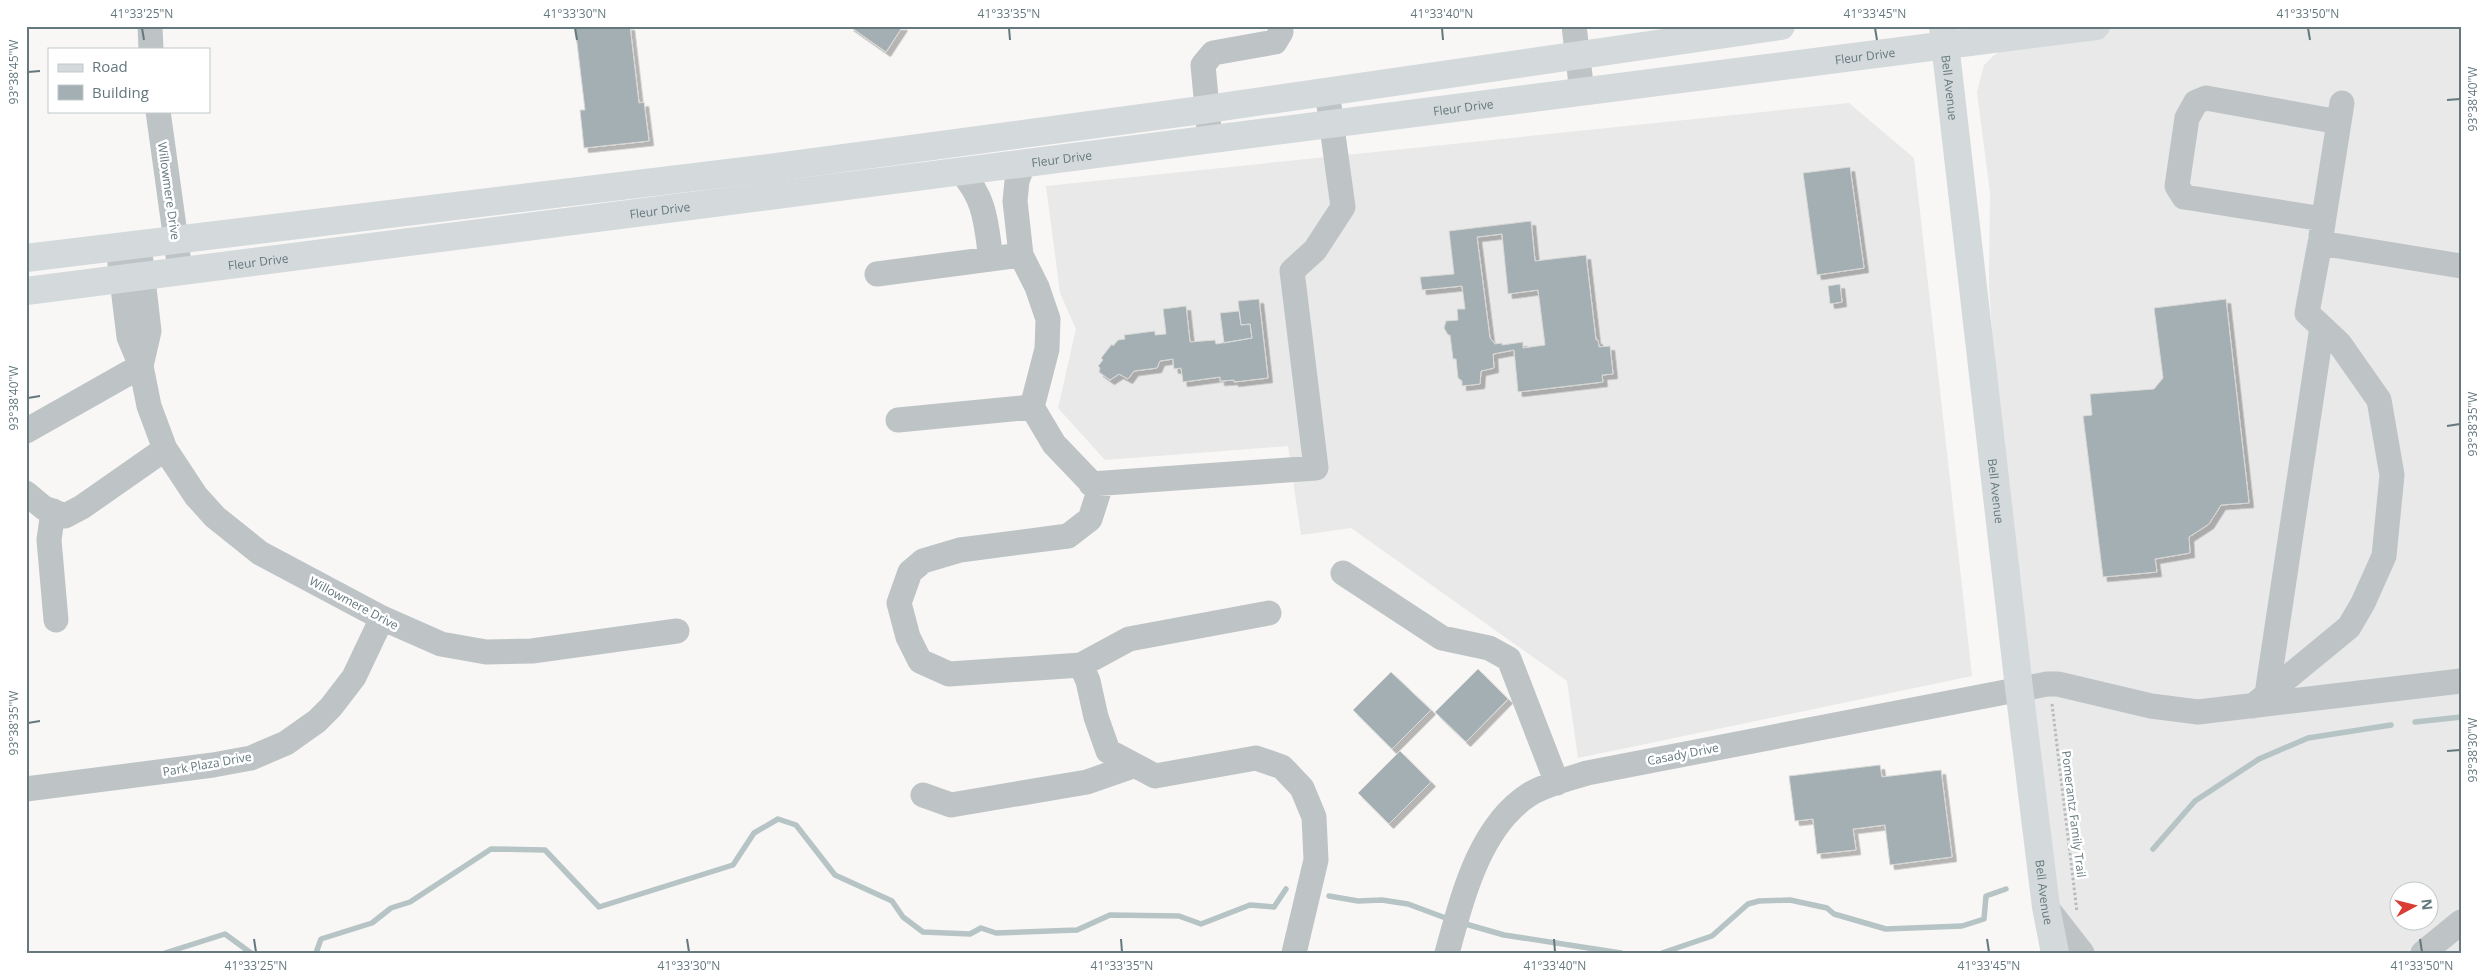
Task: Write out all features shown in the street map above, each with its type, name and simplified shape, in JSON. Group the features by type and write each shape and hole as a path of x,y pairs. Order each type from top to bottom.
{"main road":[{"path":"26,258 752,170 1206,109 1781,26"},
{"name":"Fleur Drive","path":"26,291 1582,92 1944,35 2096,26"},
{"name":"Bell Avenue","path":"1944,35 2019,688 2046,907 2055,953"}],"street":[{"path":"150,26 151,48"},
{"path":"1210,140 1202,65 1213,53 1275,42 1281,32 1280,26"},
{"path":"1574,26 1582,92"},
{"path":"1091,484 1316,468 1292,271 1322,255 1344,207 1327,92"},
{"path":"2260,700 2349,627 2363,603 2384,556 2392,475 2379,400 2339,343 2307,313 2322,231 2341,112 2206,98 2196,102 2187,118 2177,186 2184,197 2322,231 2461,266"},
{"name":"Willowmere Drive","path":"158,112 180,270"},
{"path":"1023,164 1017,181 1015,201 1021,255 1037,287 1048,319 1047,349 1032,407 1054,444 1099,491 1090,519 1068,536 960,550 923,561 910,572 899,603 908,637 920,661 949,674 1081,665 1129,639 1269,613"},
{"path":"961,172 974,186 983,205 991,259"},
{"path":"983,205 1015,201"},
{"name":"Willowmere Drive","path":"129,246 132,277 129,337 141,366 149,406 165,448 196,496 215,517 260,553 382,618 441,644 486,652 532,651 677,631"},
{"path":"877,274 1021,255"},
{"path":"2260,700 2322,326"},
{"path":"26,430 141,366"},
{"path":"898,420 1032,407"},
{"path":"26,493 44,508 65,516 82,507 165,448"},
{"path":"53,511 49,540 56,620"},
{"path":"1342,573 1442,638 1489,648 1509,658 1557,783"},
{"name":"Park Plaza Drive","path":"26,789 213,765 251,758 286,743 317,721 331,707 354,677 382,618"},
{"path":"1081,665 1088,681 1096,717 1108,751 1133,766 1155,776 1256,758 1282,767 1302,788 1314,817 1316,860 1294,953"},
{"name":"Casady Drive","path":"1447,953 1458,914 1486,844 1500,821 1529,795 1587,773 2019,688 2058,684 2151,706 2198,712 2260,700 2461,681"},
{"path":"923,795 951,805 1087,782 1133,766"},
{"path":"2046,907 2082,953"},
{"path":"2423,953 2461,922"}],"path":[{"name":"Pomerantz Family Trail","path":"2051,698 2078,921"}],"shaded area":[{"path":"2096,26 2461,26 2461,953 2055,953 2010,609 1989,286 1990,193 1977,92 1984,65 1994,55 2005,49"},
{"path":"1849,103 1914,158 1972,676 1578,758 1567,681 1351,528 1301,535 1288,446 1105,460 1058,408 1076,329 1060,293 1046,186"}],"building":[{"path":"575,26 630,26 639,103 644,102 649,141 584,148 580,110 585,110"},
{"path":"849,26 903,26 886,52"},
{"path":"1850,167 1864,268 1817,275 1803,173"},
{"path":"1531,221 1535,261 1586,255 1596,340 1598,340 1599,347 1610,346 1613,374 1602,375 1603,382 1518,392 1514,350 1493,354 1494,368 1481,371 1480,384 1462,386 1462,381 1458,378 1456,359 1453,359 1450,335 1448,335 1444,328 1446,321 1458,320 1457,309 1465,309 1462,286 1422,290 1420,277 1454,274 1449,231","holes":["1502,234 1508,294 1538,290 1545,345 1523,348 1523,342 1502,345 1502,343 1495,344 1490,338 1477,237"]},
{"path":"1840,284 1842,302 1830,304 1828,286"},
{"path":"1259,299 1268,378 1234,382 1234,380 1220,381 1220,377 1183,382 1181,368 1174,369 1173,359 1160,361 1157,368 1134,371 1128,379 1119,374 1110,380 1099,372 1100,368 1098,366 1103,360 1101,358 1112,344 1113,346 1118,340 1125,339 1124,335 1155,331 1155,335 1166,334 1163,309 1186,306 1190,342 1215,340 1216,344 1252,338 1250,324 1241,325 1238,301"},
{"path":"2226,299 2249,503 2221,505 2209,524 2189,537 2190,553 2155,559 2157,572 2103,577 2083,416 2092,415 2090,394 2154,389 2163,378 2154,308"},
{"path":"1239,311 1241,325 1250,324 1252,338 1224,343 1220,313"},
{"path":"1478,669 1508,699 1466,742 1435,712"},
{"path":"1391,672 1431,710 1392,749 1353,710"},
{"path":"1400,751 1431,782 1389,824 1358,793"},
{"path":"1880,765 1882,777 1941,770 1952,857 1890,865 1885,825 1853,829 1856,850 1817,854 1813,819 1795,821 1789,776"}],"waterway":[{"path":"2415,722 2461,717"},
{"path":"2153,849 2195,801 2259,759 2308,738 2391,725"},
{"path":"316,953 321,939 372,923 391,908 410,902 491,849 545,850 599,907 733,865 754,833 778,819 796,825 835,875 892,901 903,917 923,932 970,934 981,928 996,933 1077,930 1110,915 1179,916 1201,924 1250,905 1274,907 1286,889"},
{"path":"1662,953 1712,936 1748,904 1759,901 1790,900 1827,908 1834,914 1886,929 1962,926 1984,919 1986,896 2006,889"},
{"path":"1329,896 1358,901 1382,900 1408,904 1451,920"},
{"path":"1462,923 1504,935 1621,953"},
{"path":"165,953 225,934 251,953"}]}
